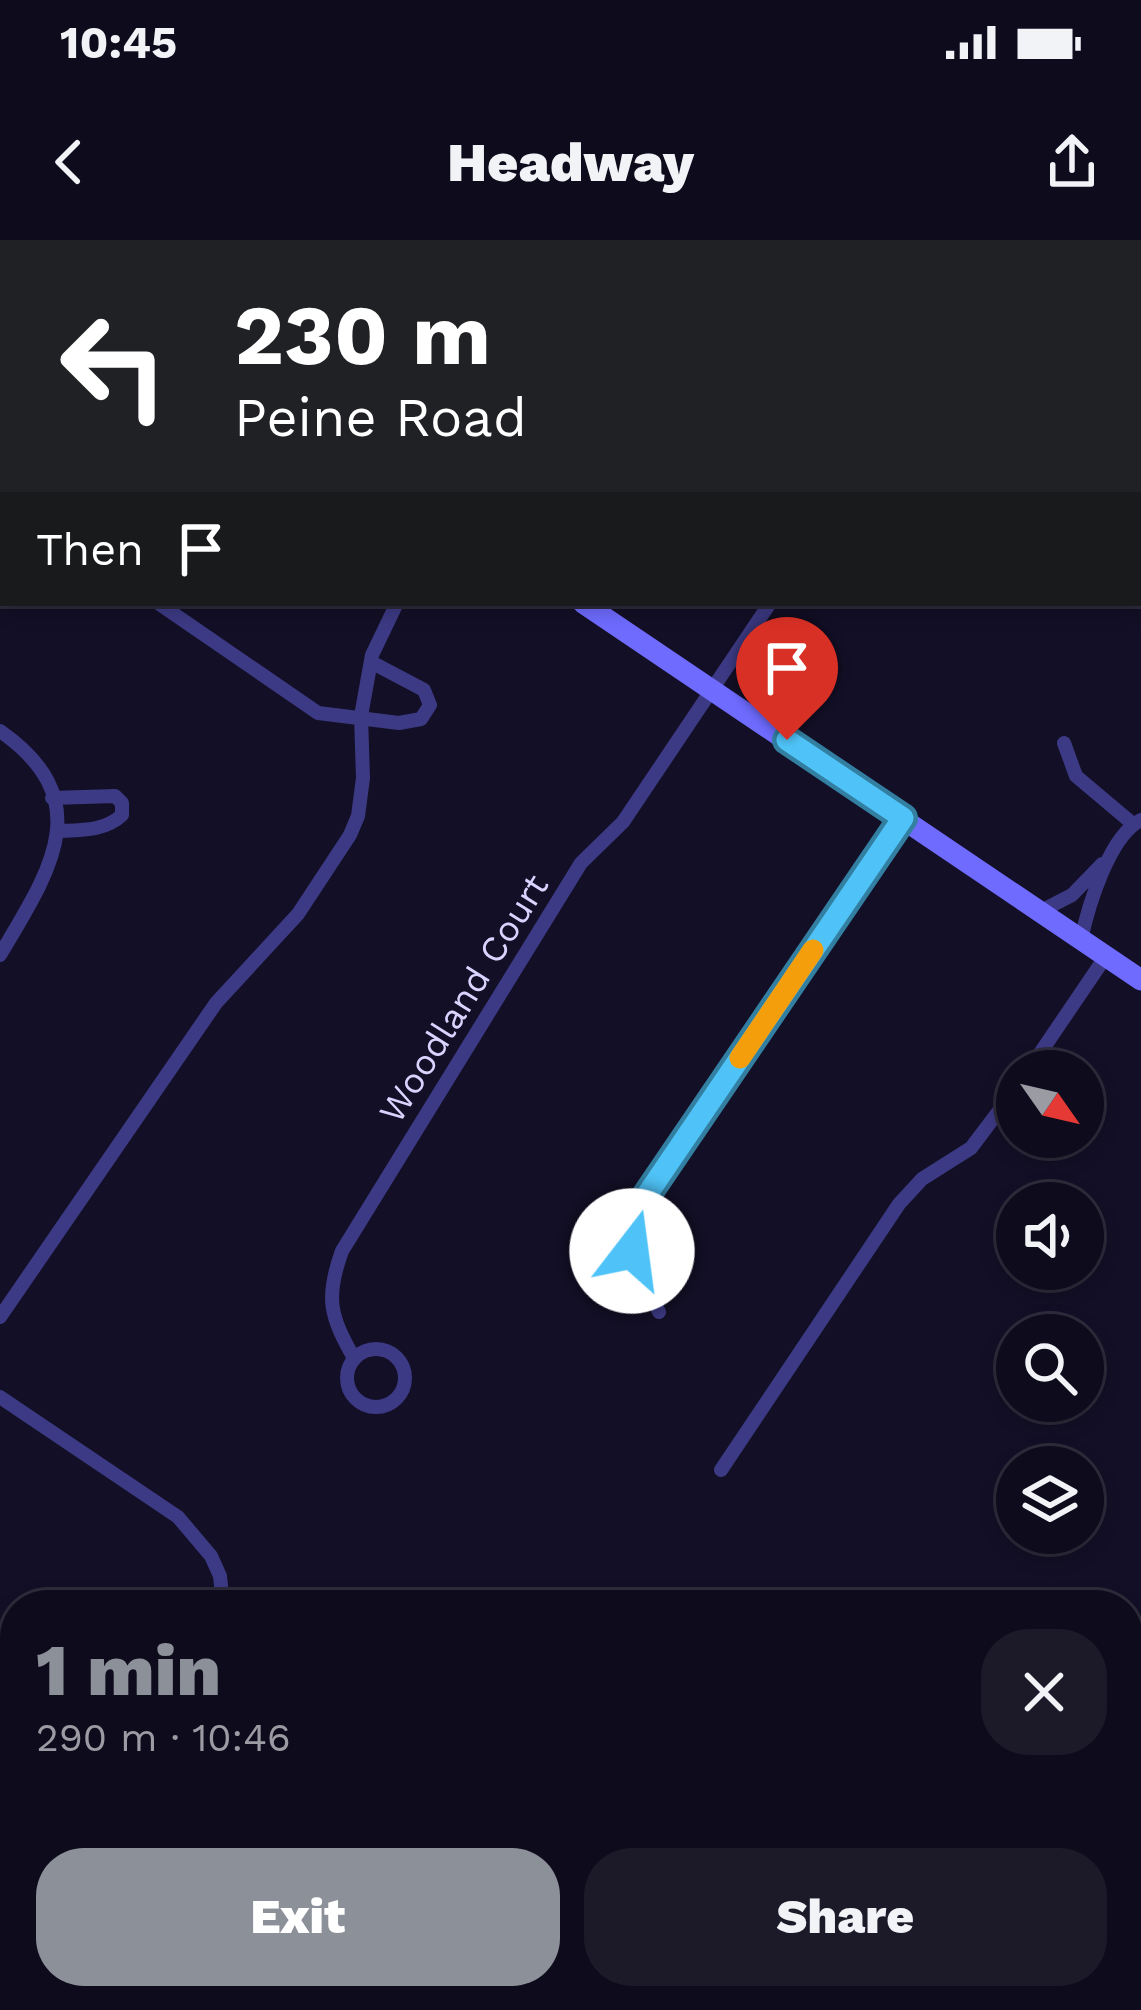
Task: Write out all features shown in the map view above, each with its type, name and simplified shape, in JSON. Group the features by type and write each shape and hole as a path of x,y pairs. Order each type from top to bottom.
{"street":[{"path":"162,606 318,713 399,723 421,719 430,705 424,690 371,662"},
{"path":"0,1317 216,1003 298,914 339,853 358,816 363,778 361,716 371,662 396,606"},
{"path":"587,606 1141,980"},
{"name":"Woodland Court","path":"354,1358 374,1348 395,1356 405,1376 398,1398 377,1408 356,1400 346,1380 354,1358 332,1319 331,1281 342,1251 581,863 622,822 768,606"},
{"path":"0,731 23,747 50,777 59,831 39,888 0,955"},
{"path":"1040,912 1072,895 1137,822 1076,776 1064,742"},
{"path":"52,798 115,796 122,803 122,814 114,822 59,831"},
{"path":"659,1312 632,1251 640,1205 903,818"},
{"path":"1081,940 1088,908 1110,856"},
{"path":"1042,1050 1106,956"},
{"path":"721,1470 899,1204 922,1179 971,1148 996,1115"},
{"path":"0,1397 178,1517 211,1556 221,1590"}],"slow traffic":[{"path":"740,1058 813,950"}],"route":[{"path":"632,1251 640,1205 903,818 787,740"}]}
